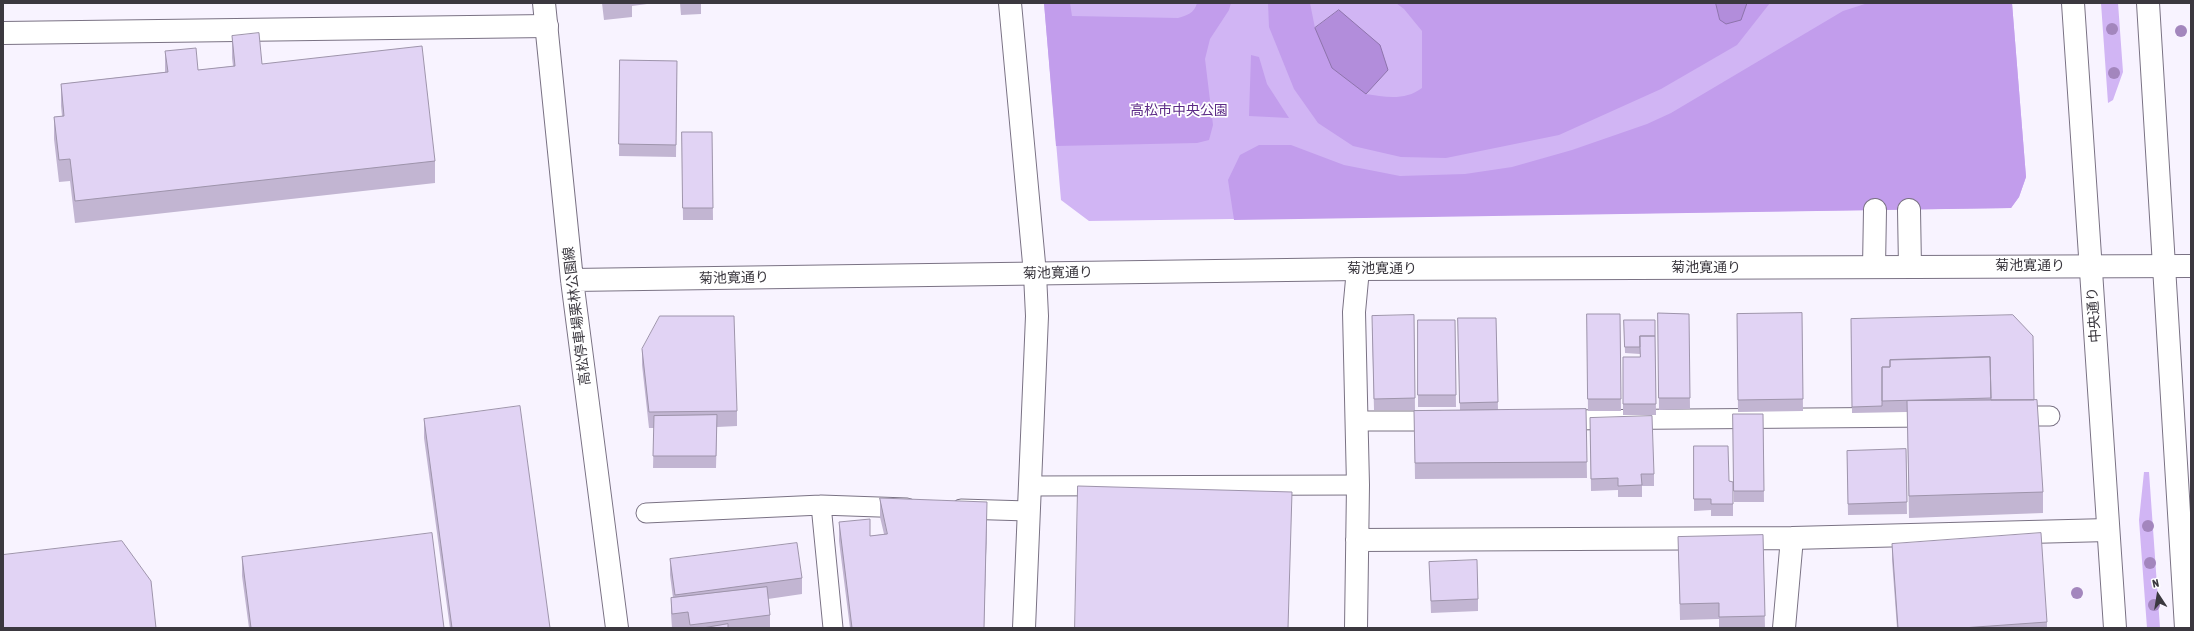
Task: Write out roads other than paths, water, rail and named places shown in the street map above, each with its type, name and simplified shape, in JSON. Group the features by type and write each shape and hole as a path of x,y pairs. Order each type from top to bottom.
{"main road":[{"name":"高松停車場栗林公園線","path":"544,3 572,280 617,628"},
{"path":"1010,3 1035,274 1037,316 1024,628"},
{"name":"中央通り","path":"2073,3 2115,628"},
{"path":"2148,3 2186,551 2186,628"},
{"path":"3,34 547,26"},
{"path":"1874,267 1875,210"},
{"path":"1909,210 1910,267"},
{"name":"菊池寛通り","path":"572,280 1358,269 2191,266"},
{"path":"1356,628 1358,485 1354,312 1358,269"},
{"path":"1357,540 1792,538 2108,530"},
{"path":"1784,628 1792,538"}],"lane":[{"path":"1998,416 2050,416"},
{"path":"1547,420 1950,417"},
{"path":"1357,421 1460,420"},
{"path":"1029,486 1358,485"},
{"path":"821,505 833,628"},
{"path":"646,513 821,505 1028,511"}],"park label":[{"name":"高松市中央公園","path":"1179,111"}]}
